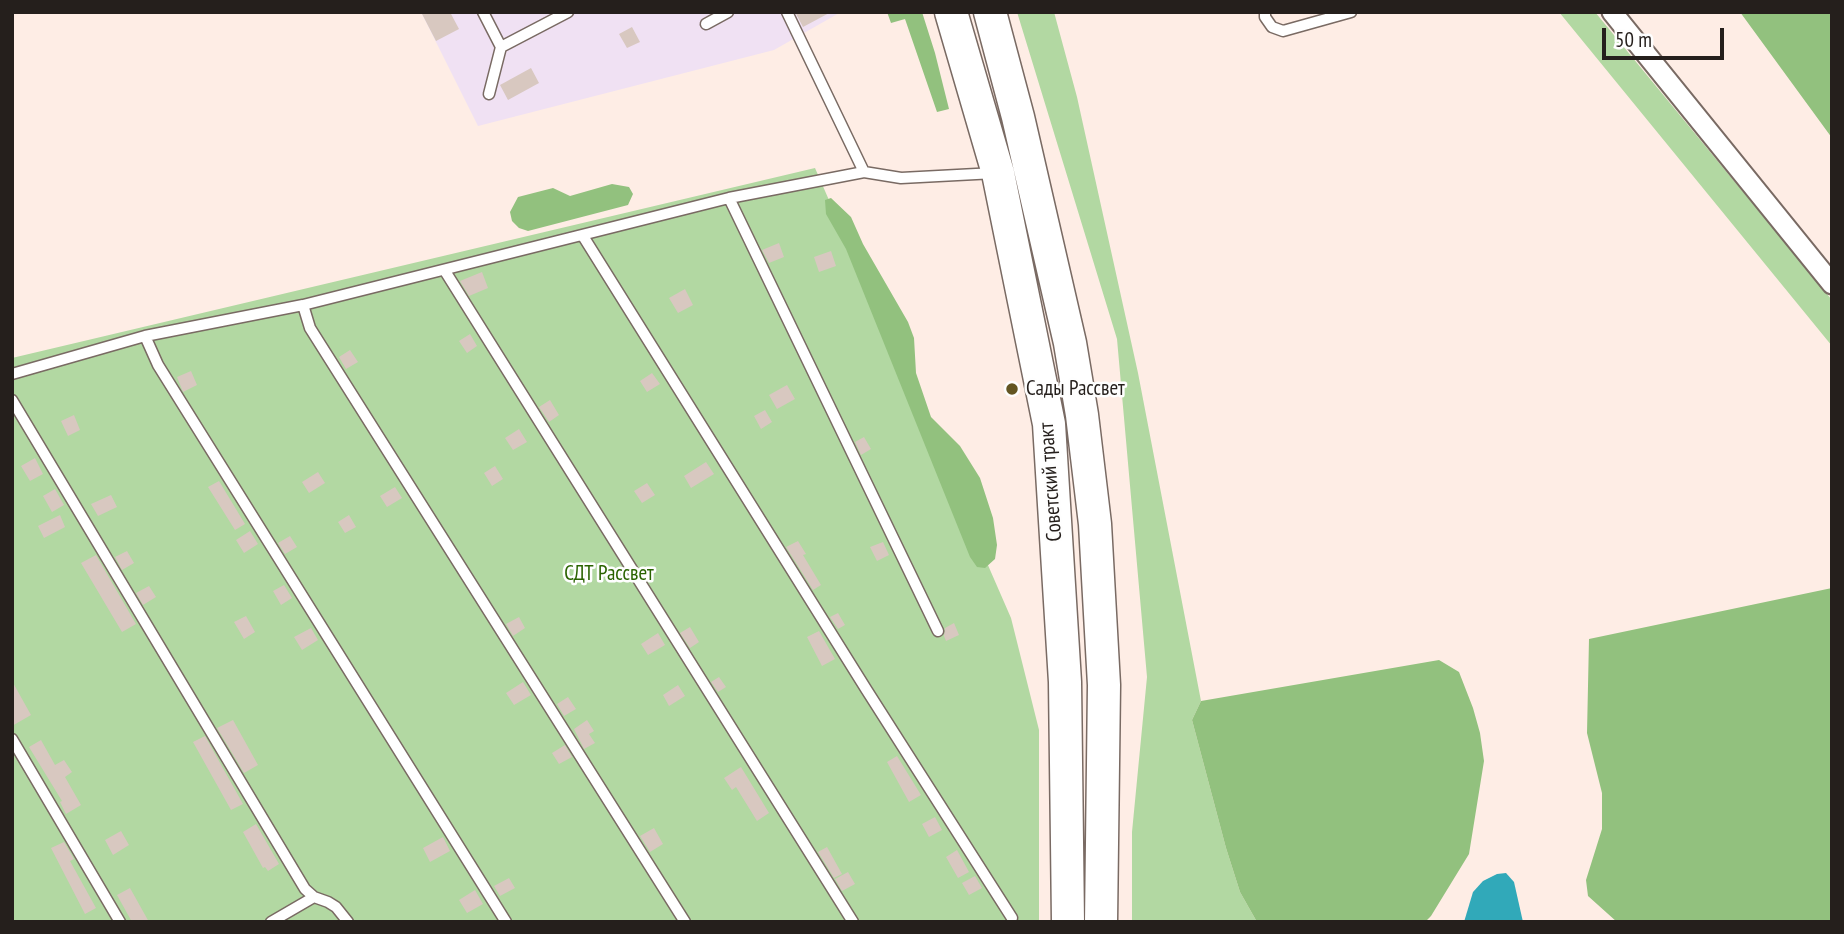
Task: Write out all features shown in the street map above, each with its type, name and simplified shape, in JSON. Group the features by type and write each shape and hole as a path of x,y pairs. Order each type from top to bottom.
{"highway":[{"name":"Советский тракт","path":"951,12 998,173 1049,424 1065,682 1068,922"},
{"name":"Советский тракт","path":"989,12 1021,130 1070,343 1082,415 1094,524 1104,685 1101,922"}],"street":[{"path":"1612,12 1832,285"}],"lane":[{"path":"482,12 501,47 489,94"},
{"path":"501,47 568,12"},
{"path":"706,24 727,12"},
{"path":"787,12 864,172"},
{"path":"1265,12 1265,17 1272,27 1283,31 1351,12"},
{"path":"12,374 145,336 303,305 729,198 864,172 901,178 998,173"},
{"path":"729,198 938,631"},
{"path":"583,236 1012,918"},
{"path":"445,271 853,922"},
{"path":"303,305 310,328 685,922"},
{"path":"145,336 158,365 506,922"},
{"path":"12,400 305,889 314,897 336,908 348,922"},
{"path":"12,739 120,922"},
{"path":"271,922 314,897"}],"shaded area":[{"path":"421,12 841,12 774,50 478,126"}],"green space":[{"path":"887,12 922,12 949,109 937,112 905,19 891,23"},
{"path":"1017,12 1054,12 1077,97 1138,373 1201,701 1192,720 1240,892 1257,922 1132,922 1132,832 1147,677 1117,339"},
{"path":"1559,12 1595,12 1832,300 1832,346"},
{"path":"1740,12 1832,12 1832,138"},
{"name":"СДТ Рассвет","path":"815,168 1011,618 1039,730 1039,922 12,922 12,358"},
{"path":"612,184 629,187 633,194 628,205 528,231 519,228 512,221 510,212 518,197 553,188 570,196"},
{"path":"831,198 851,217 863,244 908,322 914,338 916,373 931,417 960,446 980,478 993,518 997,545 995,559 985,568 977,567 970,557 846,249 826,214 825,200"},
{"path":"1832,588 1832,922 1617,922 1588,896 1586,880 1602,829 1602,793 1587,733 1589,639"},
{"path":"1439,660 1459,672 1473,708 1484,761 1469,854 1431,916 1425,922 1257,922 1240,892 1192,720 1201,701"}],"water":[{"path":"1506,873 1514,882 1523,922 1464,922 1473,892 1483,881"}],"building":[{"path":"421,12 450,12 459,29 436,41"},
{"path":"795,12 831,12 803,27"},
{"path":"632,27 640,42 627,48 619,34"},
{"path":"531,68 539,83 508,100 500,85"},
{"path":"779,243 784,257 769,263 762,250"},
{"path":"831,251 836,266 819,272 814,257"},
{"path":"482,272 488,288 469,296 460,281"},
{"path":"685,289 693,305 678,313 669,298"},
{"path":"470,334 477,346 467,353 459,341"},
{"path":"350,350 358,362 346,369 339,357"},
{"path":"191,371 197,385 183,392 177,377"},
{"path":"652,373 660,384 647,392 640,381"},
{"path":"787,385 795,399 777,409 769,395"},
{"path":"550,400 559,415 549,422 539,407"},
{"path":"765,410 772,422 761,429 754,416"},
{"path":"74,415 80,430 68,436 61,421"},
{"path":"519,429 527,442 513,450 505,438"},
{"path":"864,437 871,449 861,455 855,442"},
{"path":"35,458 43,474 30,481 21,466"},
{"path":"706,462 714,474 691,488 684,476"},
{"path":"495,466 503,479 492,486 484,473"},
{"path":"318,472 325,483 309,493 302,482"},
{"path":"219,481 245,524 235,530 208,487"},
{"path":"647,483 655,495 642,503 634,491"},
{"path":"395,487 402,498 387,507 380,496"},
{"path":"55,489 64,505 52,512 43,496"},
{"path":"111,495 117,507 98,516 91,504"},
{"path":"60,515 65,527 44,538 38,526"},
{"path":"349,515 356,527 345,533 338,522"},
{"path":"250,531 258,544 244,553 236,540"},
{"path":"290,536 297,547 285,554 278,543"},
{"path":"798,541 821,585 813,590 786,547"},
{"path":"883,542 889,555 877,561 870,547"},
{"path":"127,551 134,563 122,570 115,557"},
{"path":"96,555 136,624 122,632 81,563"},
{"path":"284,585 292,598 281,605 273,591"},
{"path":"149,586 156,597 143,605 136,593"},
{"path":"838,613 845,625 838,629 830,617"},
{"path":"246,616 255,632 244,639 234,622"},
{"path":"519,617 525,628 513,636 506,624"},
{"path":"954,623 959,635 946,641 945,628"},
{"path":"690,627 699,642 690,648 680,633"},
{"path":"311,628 318,640 302,650 294,637"},
{"path":"819,631 835,659 822,666 807,637"},
{"path":"658,633 665,645 648,655 641,644"},
{"path":"719,677 726,687 718,692 711,682"},
{"path":"12,681 31,715 12,726"},
{"path":"523,682 531,695 514,705 506,693"},
{"path":"678,685 685,696 669,706 663,695"},
{"path":"568,697 576,709 564,716 557,704"},
{"path":"233,720 258,765 244,773 217,728"},
{"path":"587,720 594,731 589,734 595,743 584,749 574,729"},
{"path":"205,736 243,804 231,810 193,742"},
{"path":"41,740 55,765 64,760 72,772 65,777 81,805 66,814 60,802 62,801 29,747"},
{"path":"565,745 572,757 559,764 552,753"},
{"path":"897,756 921,795 909,802 887,762"},
{"path":"741,767 769,813 757,821 736,787 732,790 724,778"},
{"path":"935,817 942,830 929,837 922,824"},
{"path":"256,824 279,864 268,871 263,868 243,832"},
{"path":"654,828 663,844 650,852 640,836"},
{"path":"121,831 129,845 113,855 105,840"},
{"path":"443,837 450,851 430,862 423,848"},
{"path":"64,842 74,859 70,861 96,908 85,914 51,848"},
{"path":"827,847 842,874 834,878 818,852"},
{"path":"957,850 969,872 958,878 946,857"},
{"path":"848,872 855,884 842,891 835,879"},
{"path":"975,876 982,888 969,895 962,883"},
{"path":"509,878 515,888 500,896 494,886"},
{"path":"130,888 149,922 132,922 117,895"},
{"path":"475,890 483,904 467,913 459,900"}],"place":[{"name":"Сады Рассвет","path":"1012,389"}]}
